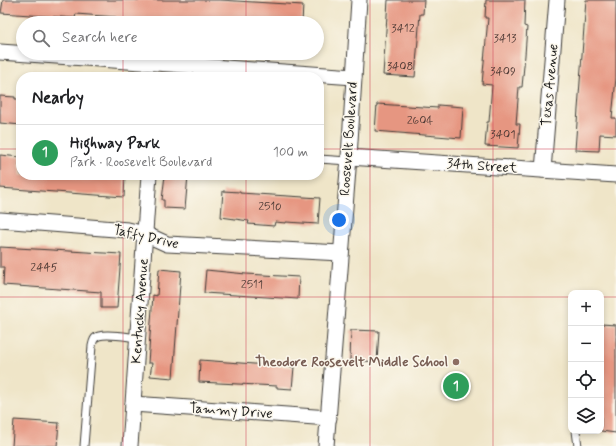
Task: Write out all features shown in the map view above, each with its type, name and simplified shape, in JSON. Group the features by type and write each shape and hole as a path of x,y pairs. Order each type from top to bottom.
{"street":[{"name":"Roosevelt Boulevard","path":"326,446 349,159 359,0"},
{"name":"Texas Avenue","path":"543,170 557,0"},
{"path":"0,52 16,54"},
{"path":"69,60 156,70 213,72"},
{"path":"324,76 354,77"},
{"name":"34th Street","path":"349,159 616,175"},
{"name":"Kentucky Avenue","path":"130,446 149,180"},
{"name":"Taffy Drive","path":"0,220 128,230 146,234 167,244 341,253"},
{"name":"Tammy Drive","path":"133,404 328,418"}],"lane":[{"path":"324,159 349,159"},
{"path":"84,446 92,346 94,340 98,336 105,335 138,338"},
{"path":"576,434 578,446"}],"building":[{"path":"3,0 220,0 303,5 302,16 103,16 76,14 76,16 45,16 1,13"},
{"path":"388,0 424,0 423,14 420,14 415,77 383,75"},
{"path":"486,0 525,0 524,26 527,27 522,87 519,87 516,124 520,124 518,148 485,146 487,122 489,122 492,85 482,84 488,18 485,18"},
{"path":"586,0 616,0 616,78 612,118 616,118 616,135 600,134 599,151 575,150"},
{"path":"0,96 15,97 16,125 0,123"},
{"path":"377,104 438,108 438,105 463,107 461,138 375,131"},
{"path":"0,155 16,157 16,180 125,180 124,197 0,188"},
{"path":"164,180 188,180 185,209 164,208 164,200 162,200"},
{"path":"223,191 320,198 318,224 275,222 274,226 248,224 249,221 221,217"},
{"path":"0,247 121,254 117,308 101,308 101,292 3,285 4,267 0,267"},
{"path":"159,269 181,271 173,378 150,376 152,363 148,363 153,295 157,296"},
{"path":"206,270 299,277 298,299 204,293"},
{"path":"604,324 616,325 616,433 604,431"},
{"path":"351,330 379,331 377,362 350,360"},
{"path":"200,360 294,367 292,389 277,388 277,386 199,382"},
{"path":"14,420 59,423 57,446 12,446"}],"place":[{"name":"Theodore Roosevelt Middle School","path":"456,362"},
{"name":"Highway Park","path":"456,386"}]}
